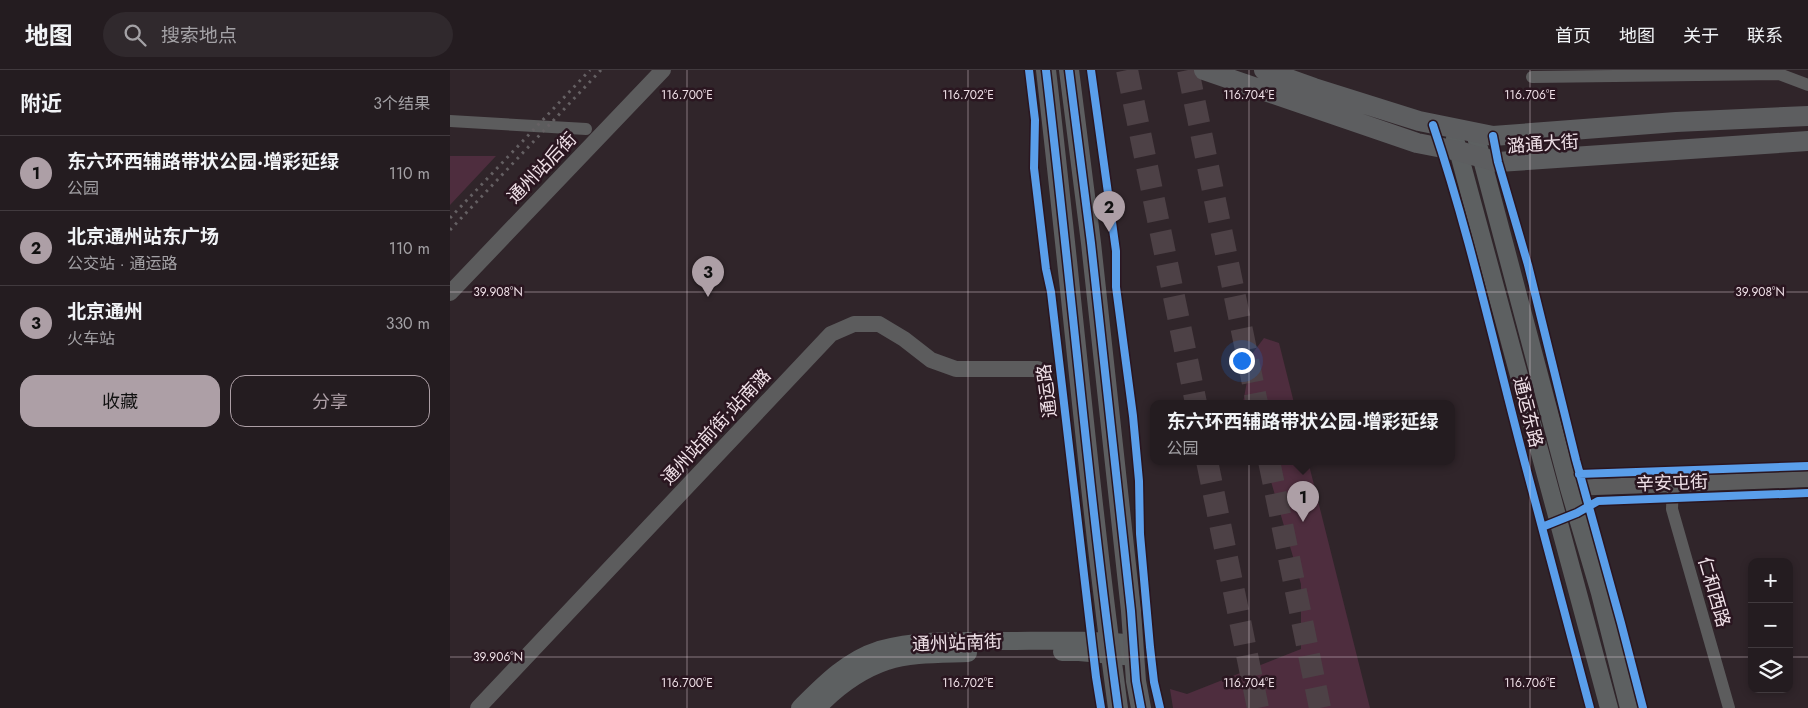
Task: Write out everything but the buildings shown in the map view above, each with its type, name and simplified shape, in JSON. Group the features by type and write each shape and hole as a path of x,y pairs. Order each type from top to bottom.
{"main road":[{"name":"通运路","path":"1046,70 1063,210 1085,440 1118,708"},
{"path":"1069,70 1091,242 1136,681 1141,708"},
{"name":"潞通大街","path":"1204,70 1418,143 1498,162 1808,141"},
{"name":"潞通大街","path":"1264,70 1419,121 1493,136 1676,122 1808,116"},
{"name":"通运东路","path":"1452,128 1608,708"},
{"name":"通运东路","path":"1475,133 1600,593 1629,708"},
{"name":"通州站南街","path":"800,708 852,662 878,650 923,642 1134,651"},
{"name":"通州站南街","path":"817,708 853,677 888,660 927,654 1079,652 1110,649"}],"street":[{"name":"通州站后街","path":"450,293 663,70"},
{"path":"1532,78 1779,74 1808,85"},
{"path":"450,121 586,128"},
{"name":"通州站前街;站南潞","path":"478,708 831,334 854,324 880,324 904,339 931,360 956,369 1038,369"},
{"name":"辛安屯街","path":"1570,488 1808,479"},
{"name":"仁和西路","path":"1673,484 1672,509 1729,708"}],"shaded area":[{"path":"450,156 496,156 450,205"},
{"path":"1264,338 1279,343 1293,400 1244,400 1252,354"},
{"path":"1266,465 1309,465 1370,708 1173,708 1170,689 1187,694 1301,649 1301,584"}],"tunnel":[{"path":"1127,70 1195,400"},
{"path":"1188,70 1256,400"},
{"path":"1208,465 1258,708"},
{"path":"1270,465 1320,708"}],"railway":[{"path":"450,218 590,70"},
{"path":"450,230 601,70"}],"cycle path":[{"path":"1029,70 1035,120 1034,168 1046,269 1051,292 1101,708"},
{"path":"1046,70 1098,549 1118,708"},
{"path":"1069,70 1091,243 1131,611 1136,681 1141,708"},
{"path":"1091,70 1116,251 1116,287 1133,416 1139,481 1140,534 1150,647 1154,682 1160,708"},
{"path":"1433,125 1471,254 1590,708"},
{"path":"1493,136 1498,162 1528,265 1576,460 1643,708"},
{"path":"1579,474 1808,466"},
{"path":"1542,527 1577,513 1598,501 1808,493"}],"place":[{"name":"北京通州站东广场","path":"1109,232"},
{"name":"北京通州","path":"708,297"},
{"name":"东六环西辅路带状公园·增彩延绿","path":"1303,522"}]}
